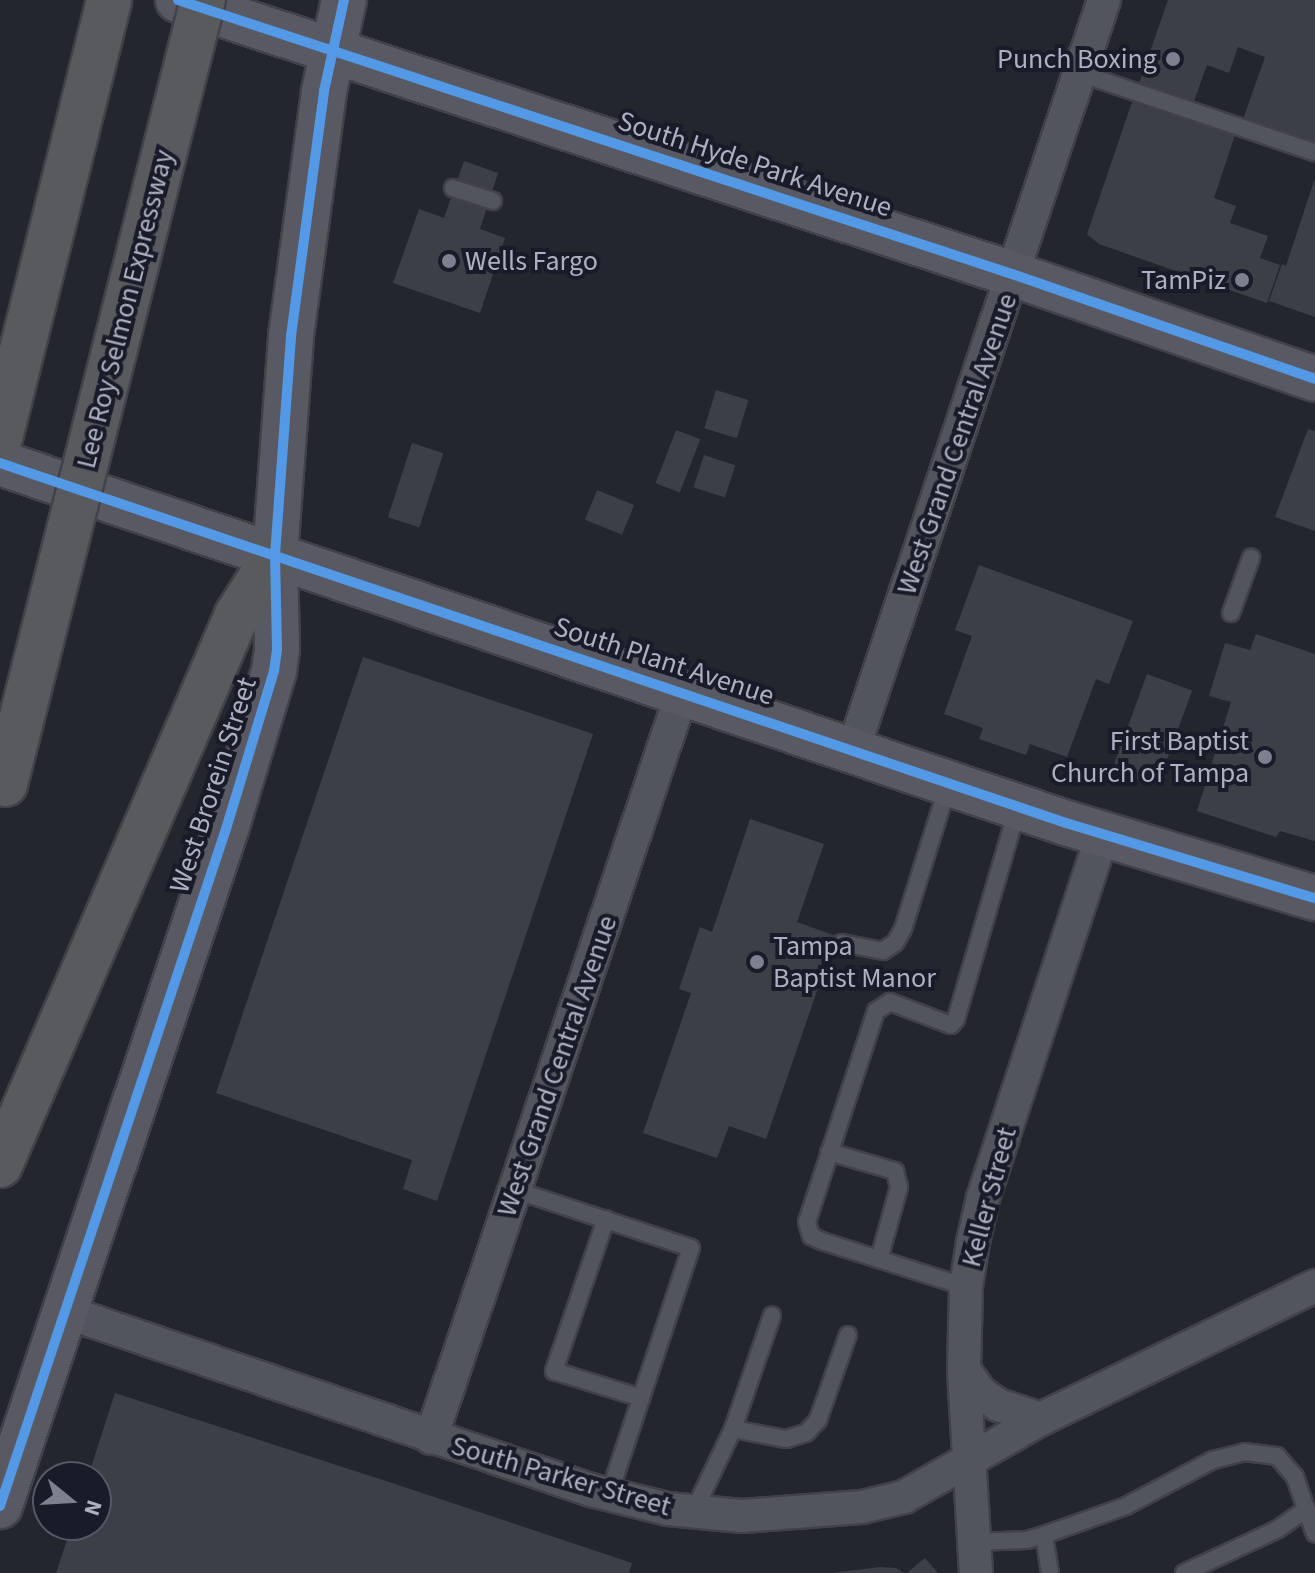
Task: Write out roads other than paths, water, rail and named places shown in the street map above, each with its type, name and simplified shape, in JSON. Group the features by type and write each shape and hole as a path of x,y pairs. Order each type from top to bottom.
{"highway":[{"path":"0,438 109,0"},
{"name":"Lee Roy Selmon Expressway","path":"2,794 203,0"},
{"path":"0,1165 237,615 275,555"}],"street":[{"name":"South Hyde Park Avenue","path":"178,0 1015,275 1315,379"},
{"name":"West Brorein Street","path":"0,1506 262,716 277,649 275,555 297,276 332,51 344,0"},
{"name":"West Grand Central Avenue","path":"853,750 1015,275 1104,0"},
{"name":"South Plant Avenue","path":"0,463 1102,835 1315,898"},
{"name":"West Grand Central Avenue","path":"431,1438 682,693"},
{"name":"Keller Street","path":"975,1558 964,1370 966,1287 983,1198 1102,835"},
{"name":"South Parker Street","path":"63,1311 431,1438 609,1495 693,1513 767,1515 886,1503 922,1489 1041,1419 1315,1286"},
{"path":"964,1370 981,1393 998,1405 1041,1419"}],"lane":[{"path":"1079,73 1314,152"},
{"path":"453,188 493,201"},
{"path":"1231,613 1251,558"},
{"path":"842,943 868,951 883,951 895,943 903,929 949,783"},
{"path":"966,1287 811,1236 807,1222 876,1011 890,1002 951,1025 956,1019 1018,807"},
{"path":"829,1152 895,1171 899,1187 879,1259"},
{"path":"515,1190 691,1248 609,1495"},
{"path":"606,1219 554,1371 641,1398"},
{"path":"693,1513 733,1429 772,1316"},
{"path":"733,1429 786,1439 806,1433 818,1420 848,1335"},
{"path":"975,1558 1126,1506 1213,1460 1244,1452 1277,1456 1295,1477 1315,1534"},
{"path":"1184,1573 1278,1529 1307,1509"},
{"path":"1044,1535 1050,1573"}],"place":[{"name":"Punch Boxing","path":"1173,59"},
{"name":"Wells Fargo","path":"449,261"},
{"name":"TamPiz","path":"1242,280"},
{"name":"First Baptist Church of Tampa","path":"1265,757"},
{"name":"Tampa Baptist Manor","path":"757,962"}]}
